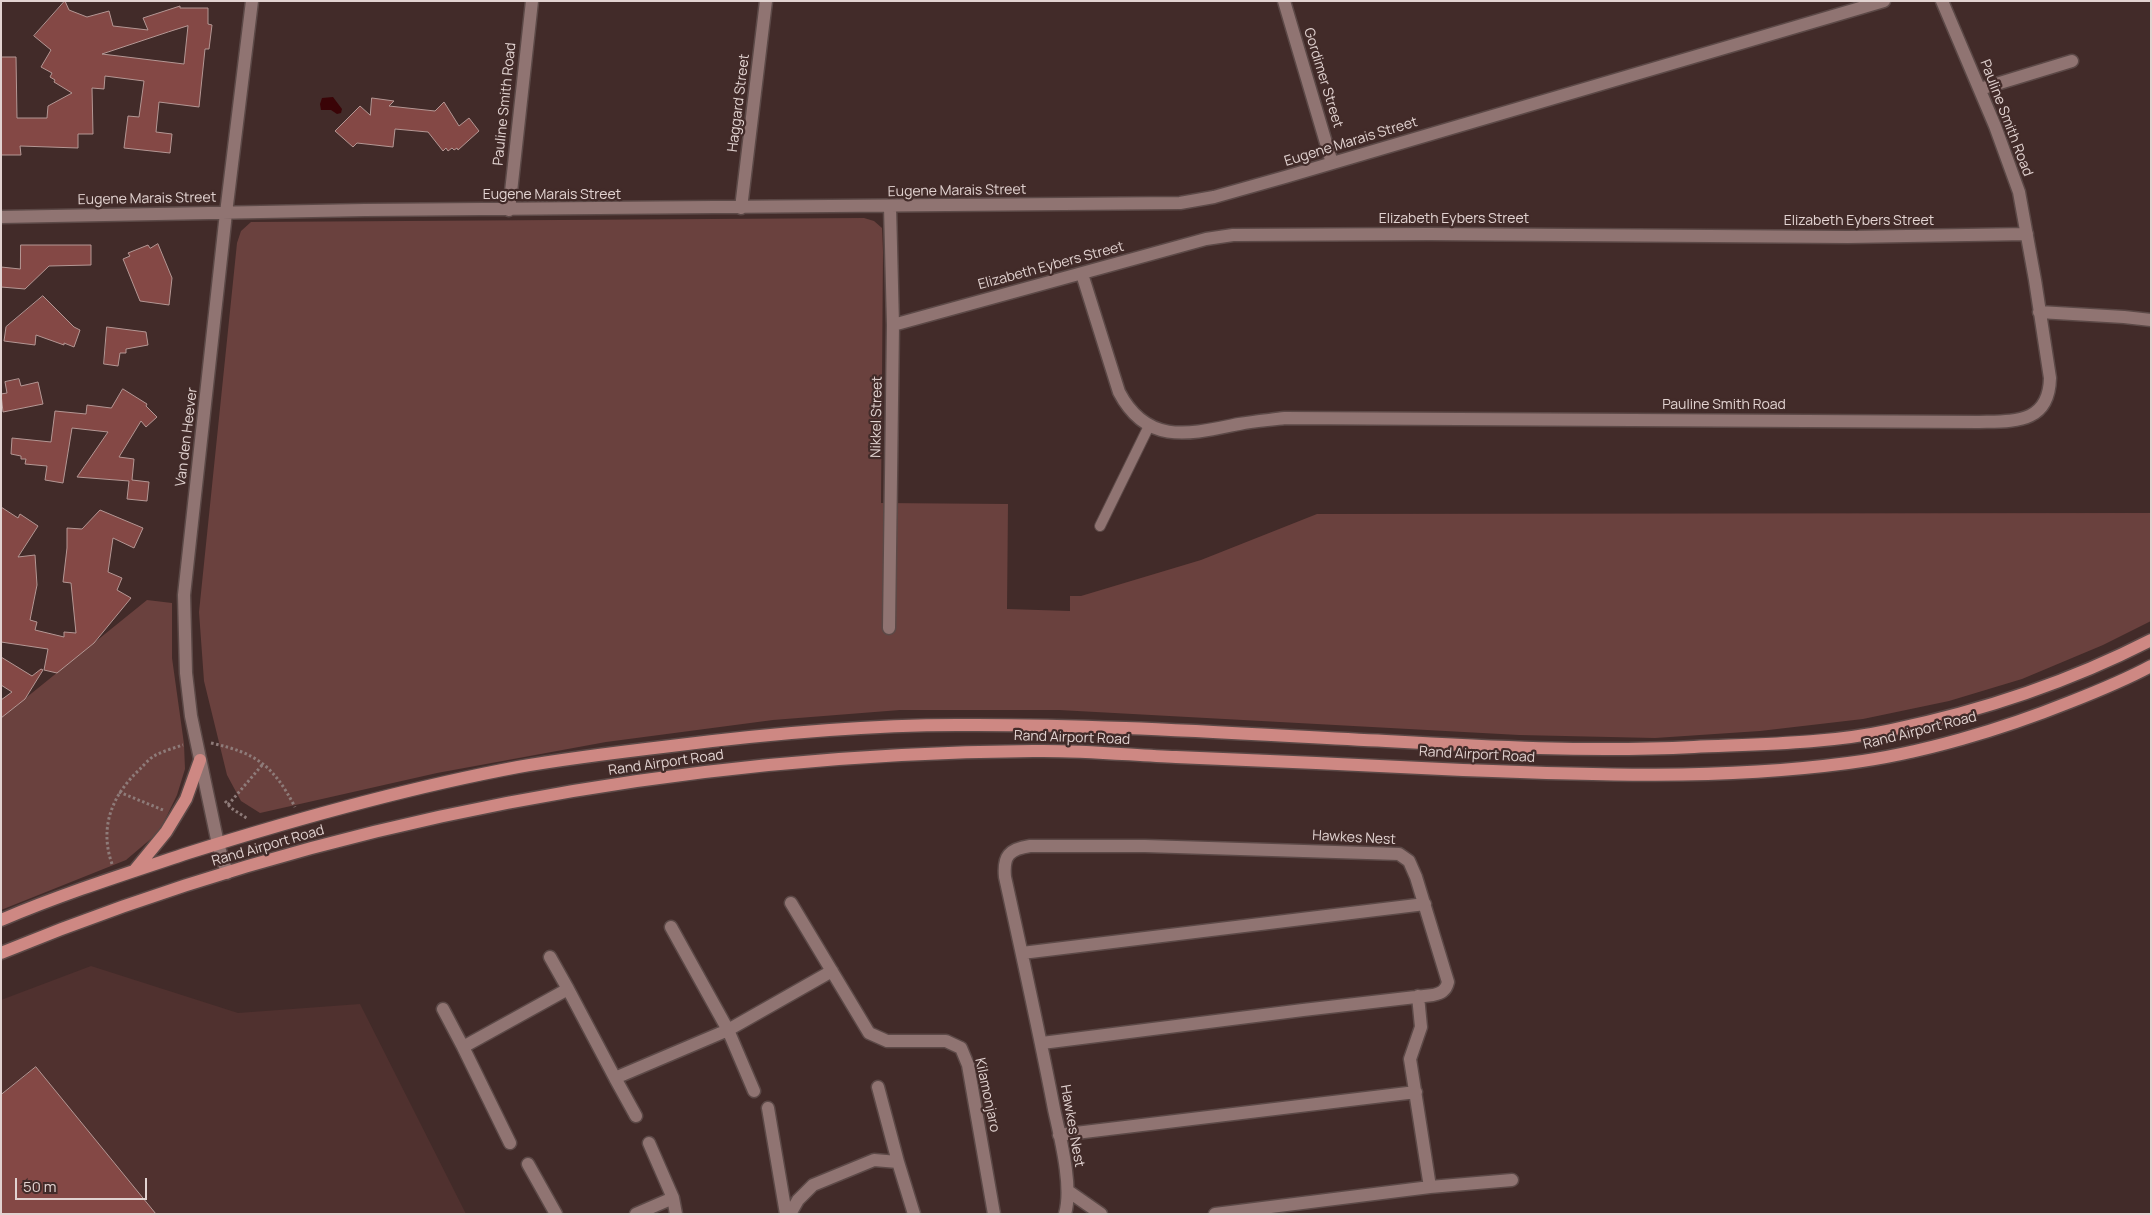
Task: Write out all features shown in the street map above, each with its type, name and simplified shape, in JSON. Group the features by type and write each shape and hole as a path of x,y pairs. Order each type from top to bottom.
{"main road":[{"name":"Rand Airport Road","path":"1,920 116,876 279,825 406,791 521,767 730,739 864,727 955,724 1116,727 1544,749 1624,750 1816,742 1889,731 1976,709 2036,691 2103,665 2151,640"},
{"name":"Rand Airport Road","path":"1,953 72,924 227,873 375,831 558,794 639,781 858,757 1041,750 1568,774 1663,775 1780,770 1851,763 1904,754 2024,720 2126,680 2151,666"},
{"path":"134,871 166,832 186,799 200,760"}],"street":[{"name":"Van den Heever","path":"227,873 218,844 196,740 186,673 184,595 226,213 252,1"},
{"name":"Pauline Smith Road","path":"509,210 532,1"},
{"name":"Haggard Street","path":"742,208 766,1"},
{"name":"Gordimer Street","path":"1284,1 1332,163"},
{"name":"Eugene Marais Street","path":"1,217 1180,203 1221,195 1884,1"},
{"name":"Pauline Smith Road","path":"1082,274 1119,392 1126,406 1134,415 1149,426 1169,433 1187,434 1285,418 2008,421 2028,418 2035,414 2048,395 2050,378 2024,214 2013,173 1980,89 1942,1"},
{"path":"1980,89 2072,61"},
{"name":"Nikkel Street","path":"889,628 893,325 890,207"},
{"name":"Elizabeth Eybers Street","path":"893,325 1206,239 1255,233 1848,237 2027,234"},
{"path":"2039,312 2124,316 2151,320"},
{"name":"Hawkes Nest","path":"1042,1043 1418,996 1433,996 1446,988 1448,982 1425,904 1409,861 1399,854 1145,846 1030,846 1016,848 1007,857 1004,867 1042,1043 1059,1135 1068,1191 1065,1214"},
{"name":"Kilamonjaro","path":"791,903 868,1033 887,1041 946,1041 961,1048 968,1065 994,1214"},
{"path":"1022,952 1425,904"},
{"path":"671,927 728,1030 754,1091"},
{"path":"550,958 636,1116"},
{"path":"615,1078 728,1030 832,971"},
{"path":"463,1047 568,989"},
{"path":"1418,996 1421,1027 1410,1059 1430,1187"},
{"path":"443,1009 510,1142"},
{"path":"878,1087 914,1214"},
{"path":"1059,1135 1416,1092"},
{"path":"768,1108 786,1214"},
{"path":"649,1143 673,1198 676,1214"},
{"path":"790,1214 798,1200 813,1185 874,1160 898,1162"},
{"path":"528,1164 556,1214"},
{"path":"1215,1214 1430,1187 1512,1180"},
{"path":"1068,1191 1101,1214"},
{"path":"636,1214 673,1198"}],"lane":[{"path":"1100,526 1149,426"}],"path":[{"path":"116,876 108,851 107,825 114,802 126,782 154,756 196,740 234,748 251,755 272,770 301,819"},
{"path":"228,805 263,764"},
{"path":"120,792 175,816"},
{"path":"220,796 228,805 249,819 279,825"}],"shaded area":[{"path":"333,97 342,109 341,113 337,114 331,110 321,110 322,98"},
{"path":"864,218 874,221 882,228 881,503 1008,504 1007,609 1070,611 1070,596 1081,596 1201,560 1317,514 2151,513 2151,621 2103,645 2022,679 1949,701 1863,719 1760,731 1655,738 1519,735 1059,710 900,710 773,720 606,742 437,773 260,813 241,801 227,775 204,681 199,612 237,243 241,231 251,222"},
{"path":"147,600 172,603 172,658 184,744 185,769 177,795 159,832 126,860 1,910 1,718"},
{"path":"91,966 238,1013 360,1004 466,1214 1,1214 1,1000"}],"building":[{"path":"65,1 69,10 87,17 109,11 113,26 148,30 143,18 180,6 180,8 208,8 208,24 212,25 209,49 205,49 199,107 159,102 156,132 172,134 170,153 124,148 128,116 139,117 144,81 105,76 104,89 92,88 93,134 78,134 78,148 20,146 21,155 1,155 1,57 16,57 17,118 47,118 48,106 72,93 54,82 55,80 50,77 52,73 41,67 51,50 34,36","holes":["188,26 184,64 102,54"]},
{"path":"372,98 394,101 389,106 435,111 444,102 459,126 469,118 479,131 458,150 457,148 454,150 452,148 448,151 446,148 443,151 428,132 395,129 393,147 357,143 353,147 335,131 360,106 370,115"},
{"path":"158,244 172,278 169,305 140,301 123,259 130,256 128,253 148,245 150,248"},
{"path":"21,245 91,245 91,265 49,266 25,289 1,287 1,267 20,269"},
{"path":"43,296 74,327 80,330 74,347 36,335 35,345 4,341 6,327"},
{"path":"107,327 146,332 148,345 126,349 126,353 120,353 118,366 104,364"},
{"path":"19,379 21,386 38,382 43,404 3,412 1,394 7,393 5,382"},
{"path":"123,389 147,404 146,406 157,417 146,427 141,421 119,457 134,459 132,480 149,482 147,501 127,499 129,481 77,477 108,432 72,428 63,483 45,480 47,466 25,464 26,459 21,459 21,456 11,454 12,438 51,442 55,411 86,414 87,405 111,408"},
{"path":"1,507 18,518 20,514 38,526 18,557 35,555 37,585 30,620 37,622 35,630 64,637 64,632 76,633 71,583 63,582 67,528 82,529 100,510 143,528 134,548 113,538 108,572 122,578 117,590 131,598 94,643 57,673 44,670 48,649 1,642"},
{"path":"1,657 32,676 41,669 43,670 25,699 1,718 1,700 12,692 1,685"},
{"path":"36,1067 156,1214 1,1214 1,1095"}]}
